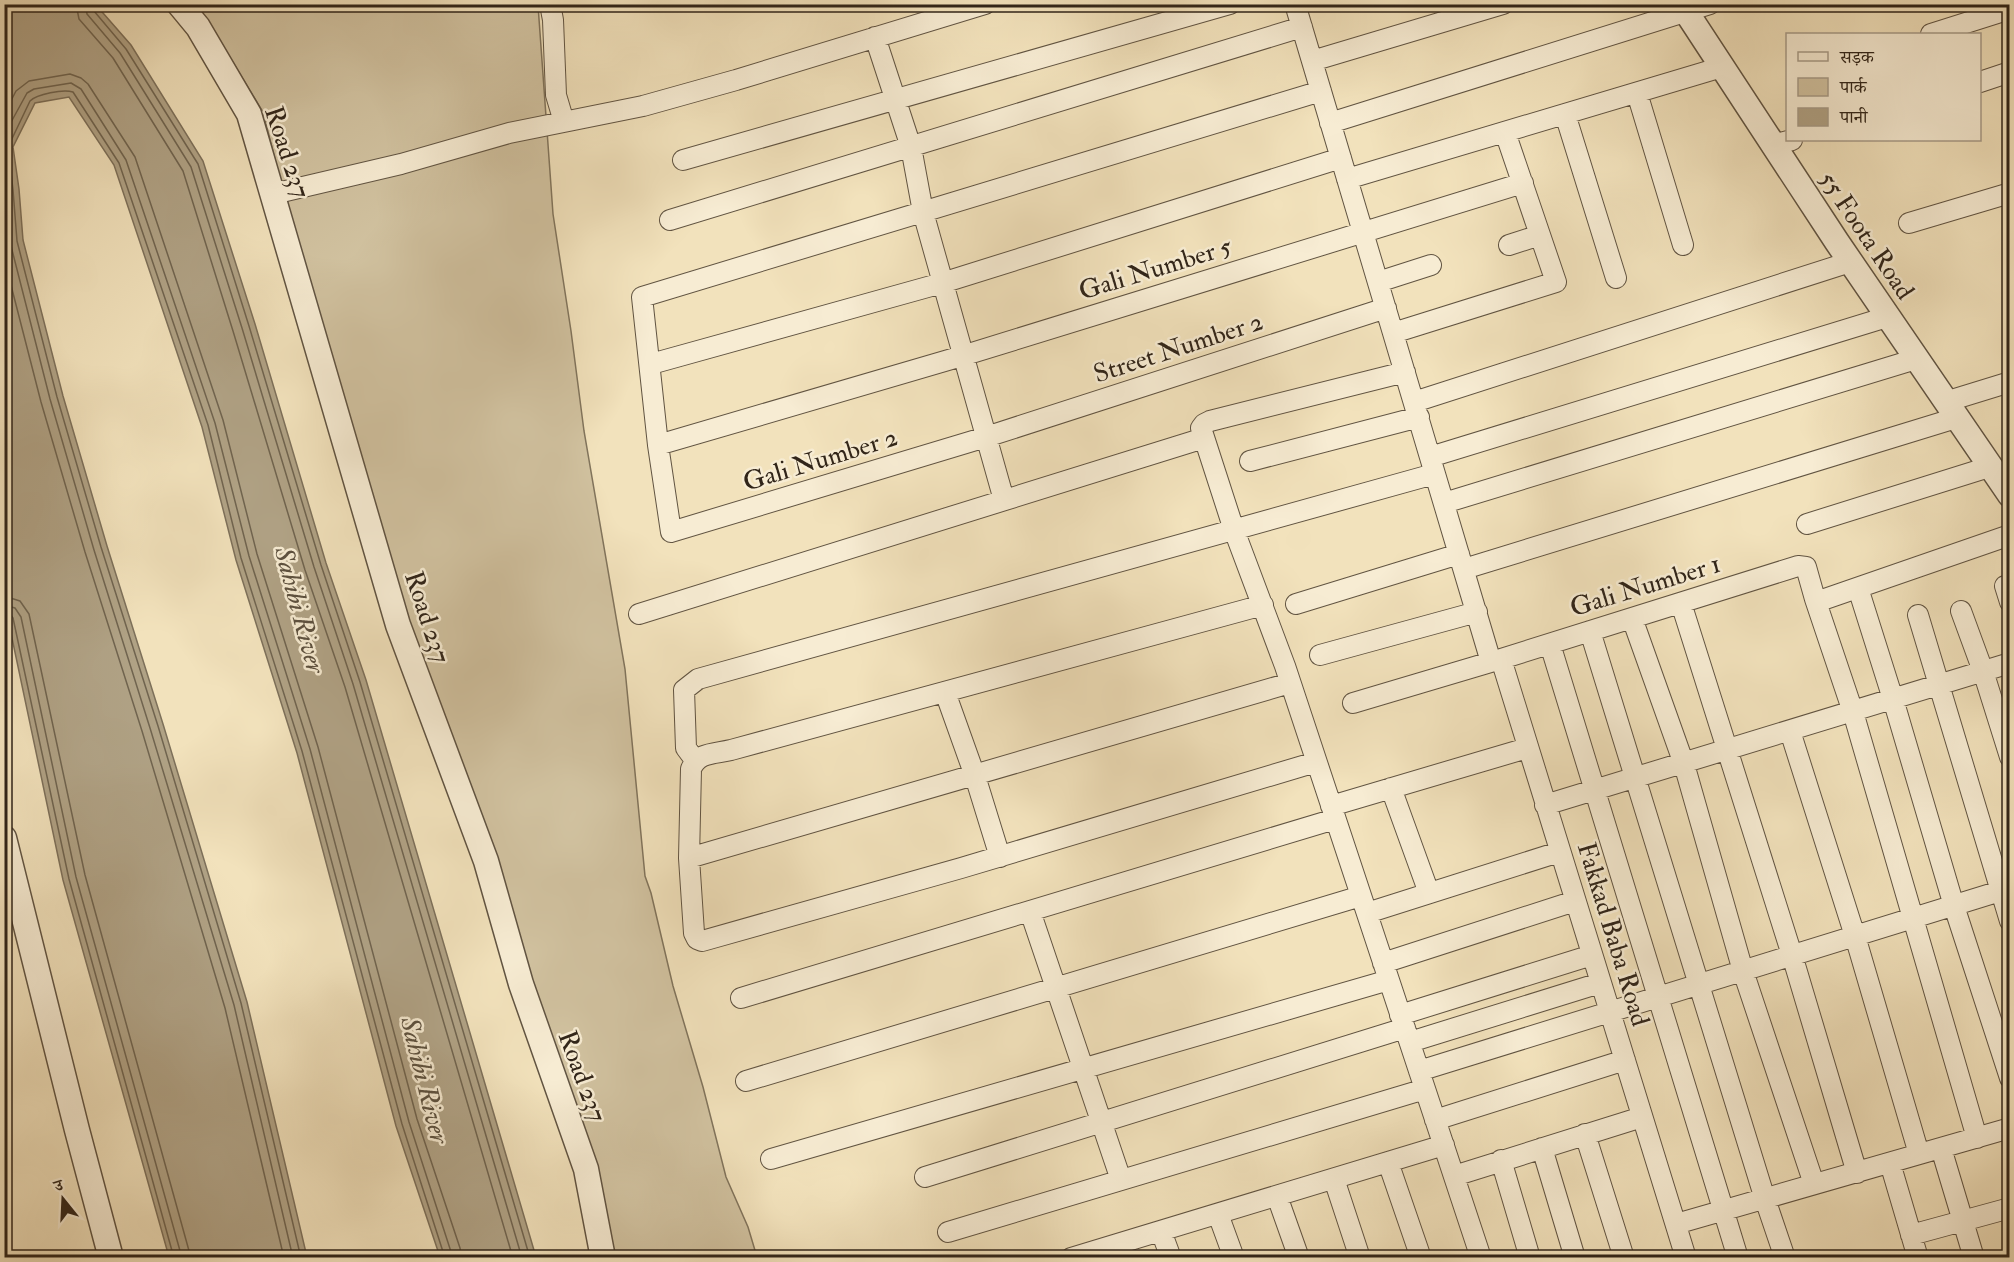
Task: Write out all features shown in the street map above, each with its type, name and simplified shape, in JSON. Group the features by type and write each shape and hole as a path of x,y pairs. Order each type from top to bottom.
{"street":[{"name":"Road 237","path":"179,4 198,27 249,114 398,625 486,861 521,984 586,1169 603,1257"},
{"path":"550,4 553,20 556,95 564,122"},
{"path":"273,194 401,164 509,133 643,106 985,4"},
{"path":"683,160 1230,4"},
{"name":"Fakkad Baba Road","path":"1295,4 1461,562 1527,748 1686,1257"},
{"path":"1312,61 1503,4"},
{"path":"1330,123 1684,9 1710,4"},
{"name":"55 Foota Road","path":"1684,9 1722,67 1783,142 1850,262 2010,495"},
{"path":"1934,33 2010,9"},
{"path":"670,220 1302,27"},
{"path":"875,37 910,147 923,212 1004,500"},
{"path":"1347,179 1722,67"},
{"path":"1981,82 2010,72"},
{"path":"658,445 642,297 1321,92"},
{"path":"1637,93 1683,245"},
{"path":"1565,114 1616,278"},
{"path":"1394,333 1556,282 1505,132"},
{"path":"651,364 942,283 1341,158"},
{"name":"Gali Number 5","path":"658,445 962,356 1522,183"},
{"path":"1909,223 2010,193"},
{"path":"1509,245 1540,234"},
{"path":"1250,461 1416,410 1850,262"},
{"path":"1378,282 1431,265"},
{"name":"Street Number 2","path":"986,437 1386,308"},
{"path":"695,760 686,748 684,690 698,679 1234,530 1887,317"},
{"path":"1444,503 1916,359"},
{"path":"1405,372 1210,421 1202,428 1234,530 1290,683 1481,1257"},
{"path":"1296,604 1461,562 1951,410 2010,382"},
{"name":"Gali Number 2","path":"658,445 671,532 986,437"},
{"path":"639,614 1204,438"},
{"path":"1807,524 1989,467"},
{"path":"1977,1138 1853,712 1815,599 1825,599 2010,536"},
{"name":"Gali Number 1","path":"1353,703 1798,566 1806,567 1815,599"},
{"path":"1858,588 1954,906 2010,1078"},
{"path":"1681,603 1792,955 1857,1173"},
{"path":"1263,605 731,750 701,756 695,760 691,769 689,858 694,933 697,939 702,941 1000,857 1316,762"},
{"path":"1961,611 2010,756"},
{"path":"1320,655 1477,612"},
{"path":"1918,615 2005,890 2010,921"},
{"path":"1632,618 1684,764 1743,970 1814,1185"},
{"path":"1590,631 1765,1199 1785,1257"},
{"path":"1550,644 1738,1257"},
{"path":"1545,804 1684,764 2010,663"},
{"path":"689,858 1290,683"},
{"path":"945,692 975,776 1000,857"},
{"path":"1790,731 1856,936 1918,1155"},
{"path":"741,998 1030,911 1333,812 1391,788 1527,748"},
{"path":"1391,788 1429,893"},
{"path":"4,838 111,1257"},
{"path":"746,1081 1055,988 1364,905 1429,893 1559,852"},
{"path":"948,1232 1121,1180 1422,1080 1610,1012 2005,890"},
{"path":"771,1159 1083,1069 1386,971 1575,901"},
{"path":"1030,911 1121,1180"},
{"path":"1405,1029 1592,954"},
{"path":"925,1177 1405,1029 1600,982"},
{"path":"1435,1120 1625,1060"},
{"path":"1454,1176 1642,1117"},
{"path":"1676,1224 2010,1128"},
{"path":"1585,1134 1624,1257"},
{"path":"1071,1257 1112,1252 1161,1231 1443,1145"},
{"path":"1542,1148 1575,1257"},
{"path":"1941,1148 1974,1257"},
{"path":"1501,1160 1530,1257"},
{"path":"1388,1162 1421,1257"},
{"path":"1890,1163 1918,1257"},
{"path":"1334,1179 1360,1257"},
{"path":"1277,1196 1299,1257"},
{"path":"1911,1235 2010,1208"},
{"path":"1218,1214 1234,1257"},
{"path":"1161,1231 1171,1257"}],"green space":[{"path":"191,5 538,5 553,214 584,431 625,669 645,876 726,1177 748,1227 757,1257 607,1257 409,641 292,227 263,112 218,38"}],"water":[{"name":"Sahibi River","path":"4,5 96,5 131,45 203,161 255,324 326,563 366,680 536,1257 440,1257 396,1126 297,753 236,560 202,427 114,165 69,97 35,103 13,147 23,240 63,396 107,546 247,1002 307,1257 169,1257 63,880 5,605"}]}
